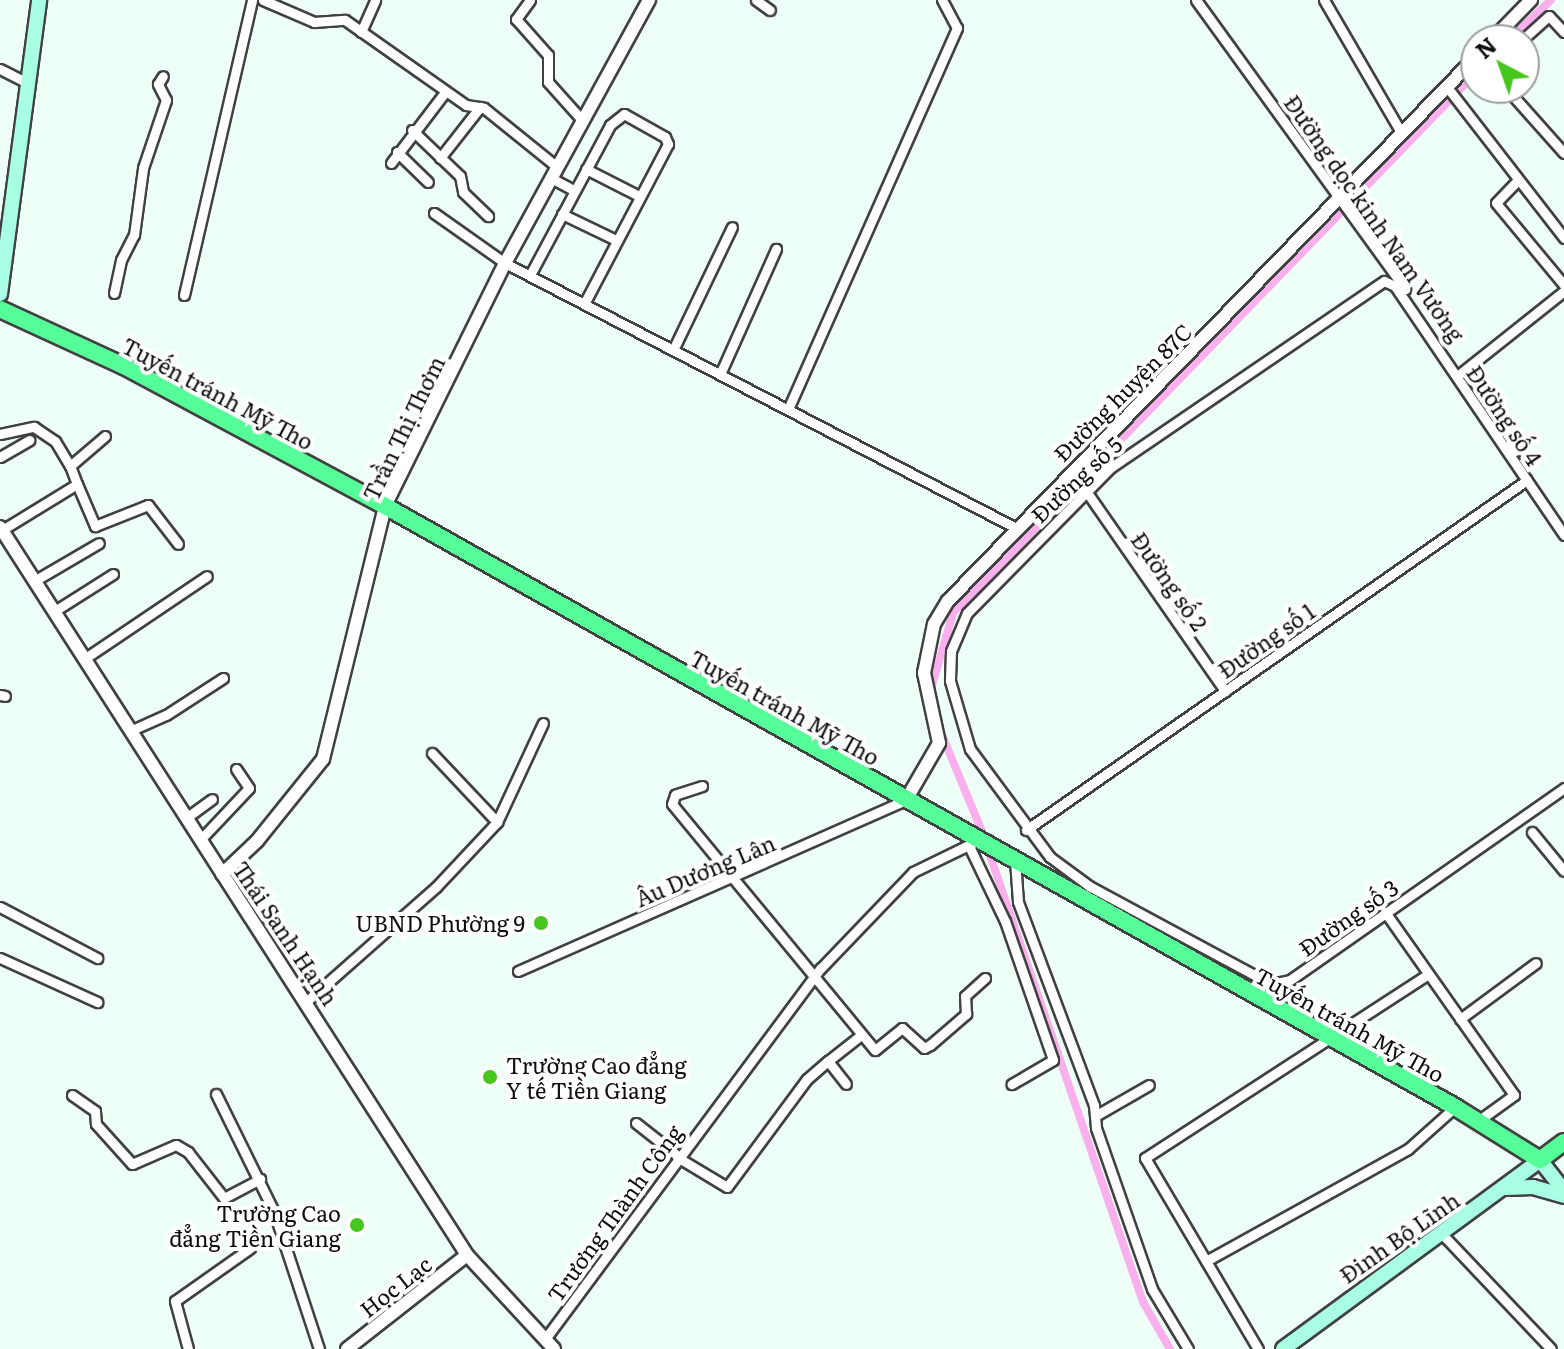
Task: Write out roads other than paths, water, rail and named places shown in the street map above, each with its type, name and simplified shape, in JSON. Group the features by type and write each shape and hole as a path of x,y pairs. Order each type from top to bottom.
{"highway":[{"name":"Tuyến tránh Mỹ Tho","path":"0,309 124,366 385,506 977,843 1085,891 1223,979 1455,1107 1540,1160"},
{"path":"1540,1160 1564,1142"}],"main road":[{"path":"0,294 39,0"},
{"path":"1540,1160 1564,1194"},
{"name":"Đinh Bộ Lĩnh","path":"1287,1348 1540,1160"},
{"path":"1506,1188 1533,1187 1564,1194"}],"street":[{"path":"184,295 252,0"},
{"path":"263,0 314,22 340,18 445,92 466,105 480,107 572,189"},
{"path":"361,32 375,0"},
{"path":"530,0 516,19 548,55 548,82 582,120"},
{"name":"Trần Thị Thơm","path":"222,874 257,841 323,759 385,506 582,120 649,0"},
{"path":"756,0 770,10"},
{"path":"789,407 957,28 942,0"},
{"name":"Đường dọc kinh Nam Vương","path":"1196,0 1345,205 1510,447 1515,451 1523,446"},
{"path":"1324,0 1402,134"},
{"path":"1508,24 1531,0"},
{"path":"1540,24 1549,16 1564,32"},
{"path":"0,69 28,83"},
{"path":"114,293 121,260 134,235 143,168 166,100 158,84 163,76"},
{"name":"Đường huyện 87C","path":"906,800 939,743 924,684 934,624 948,601 1016,528 1345,205 1402,134 1452,94 1460,82"},
{"path":"391,163 412,130 445,92"},
{"path":"1452,94 1564,238"},
{"path":"1520,104 1564,153"},
{"path":"440,158 480,107"},
{"path":"525,273 615,118 624,114 668,140 585,302"},
{"path":"412,130 463,180 463,192 488,216"},
{"path":"397,152 428,182"},
{"path":"586,169 639,196"},
{"path":"1461,373 1564,288 1496,203 1517,181"},
{"path":"434,213 507,264 789,407 1016,528"},
{"path":"562,214 616,240"},
{"path":"674,348 732,227"},
{"path":"721,372 776,249"},
{"name":"Đường số 4","path":"1384,281 1395,286 1564,535"},
{"name":"Đường số 5","path":"1026,830 963,735 951,698 951,651 967,613 1086,491 1134,449 1384,281"},
{"path":"0,434 34,427 55,441 70,466 95,526 148,505 178,544"},
{"path":"70,466 105,436"},
{"path":"0,457 30,440"},
{"name":"Đường số 1","path":"1026,830 1527,480"},
{"path":"1,529 77,484"},
{"name":"Đường số 2","path":"1086,491 1225,691"},
{"name":"Thái Sanh Hạnh","path":"1,529 307,1001 467,1255 549,1344"},
{"path":"34,581 99,543"},
{"path":"53,612 113,574"},
{"path":"84,659 207,576"},
{"path":"132,730 166,715 223,678"},
{"path":"307,1001 436,887 497,822 543,723"},
{"path":"432,753 497,822"},
{"path":"200,840 249,788 236,769"},
{"path":"702,786 675,795 672,804 812,978 875,1050 905,1028 924,1048 966,1014 965,996 985,978"},
{"name":"Đường số 3","path":"1026,830 1085,891 1281,985 1564,788"},
{"path":"186,818 212,799"},
{"name":"Âu Dương Lân","path":"518,971 906,800"},
{"path":"1532,832 1564,871"},
{"path":"977,843 1053,1060 1012,1084"},
{"name":"Trương Thành Công","path":"549,1344 677,1156 812,978 913,872 977,843"},
{"path":"1013,859 1018,902 1095,1116 1152,1289 1188,1349"},
{"path":"0,907 97,958"},
{"path":"1385,912 1514,1095 1478,1121"},
{"path":"0,958 97,1002"},
{"path":"1223,979 1232,963"},
{"path":"1460,1019 1536,963"},
{"path":"1258,1349 1145,1158 1427,975"},
{"path":"636,1123 705,1177 731,1185 807,1079 861,1035"},
{"path":"828,1061 846,1084"},
{"path":"1095,1116 1149,1085"},
{"path":"216,1094 260,1179 319,1349"},
{"path":"72,1095 95,1111 96,1124 132,1164 181,1146 227,1199 260,1179"},
{"path":"1206,1261 1408,1149 1455,1107"},
{"path":"1442,1234 1551,1349"},
{"path":"188,1349 175,1301 250,1248"},
{"name":"Học Lạc","path":"347,1349 467,1255"}],"waterway":[{"path":"1526,24 1551,0"},
{"path":"931,689 953,613 1460,90"},
{"path":"940,730 981,829 1143,1302 1170,1349"}],"place":[{"name":"UBND Phường 9","path":"541,923"},
{"name":"Trường Cao đẳng Y tế Tiền Giang","path":"490,1077"},
{"name":"Trường Cao đẳng Tiền Giang","path":"357,1225"}]}
